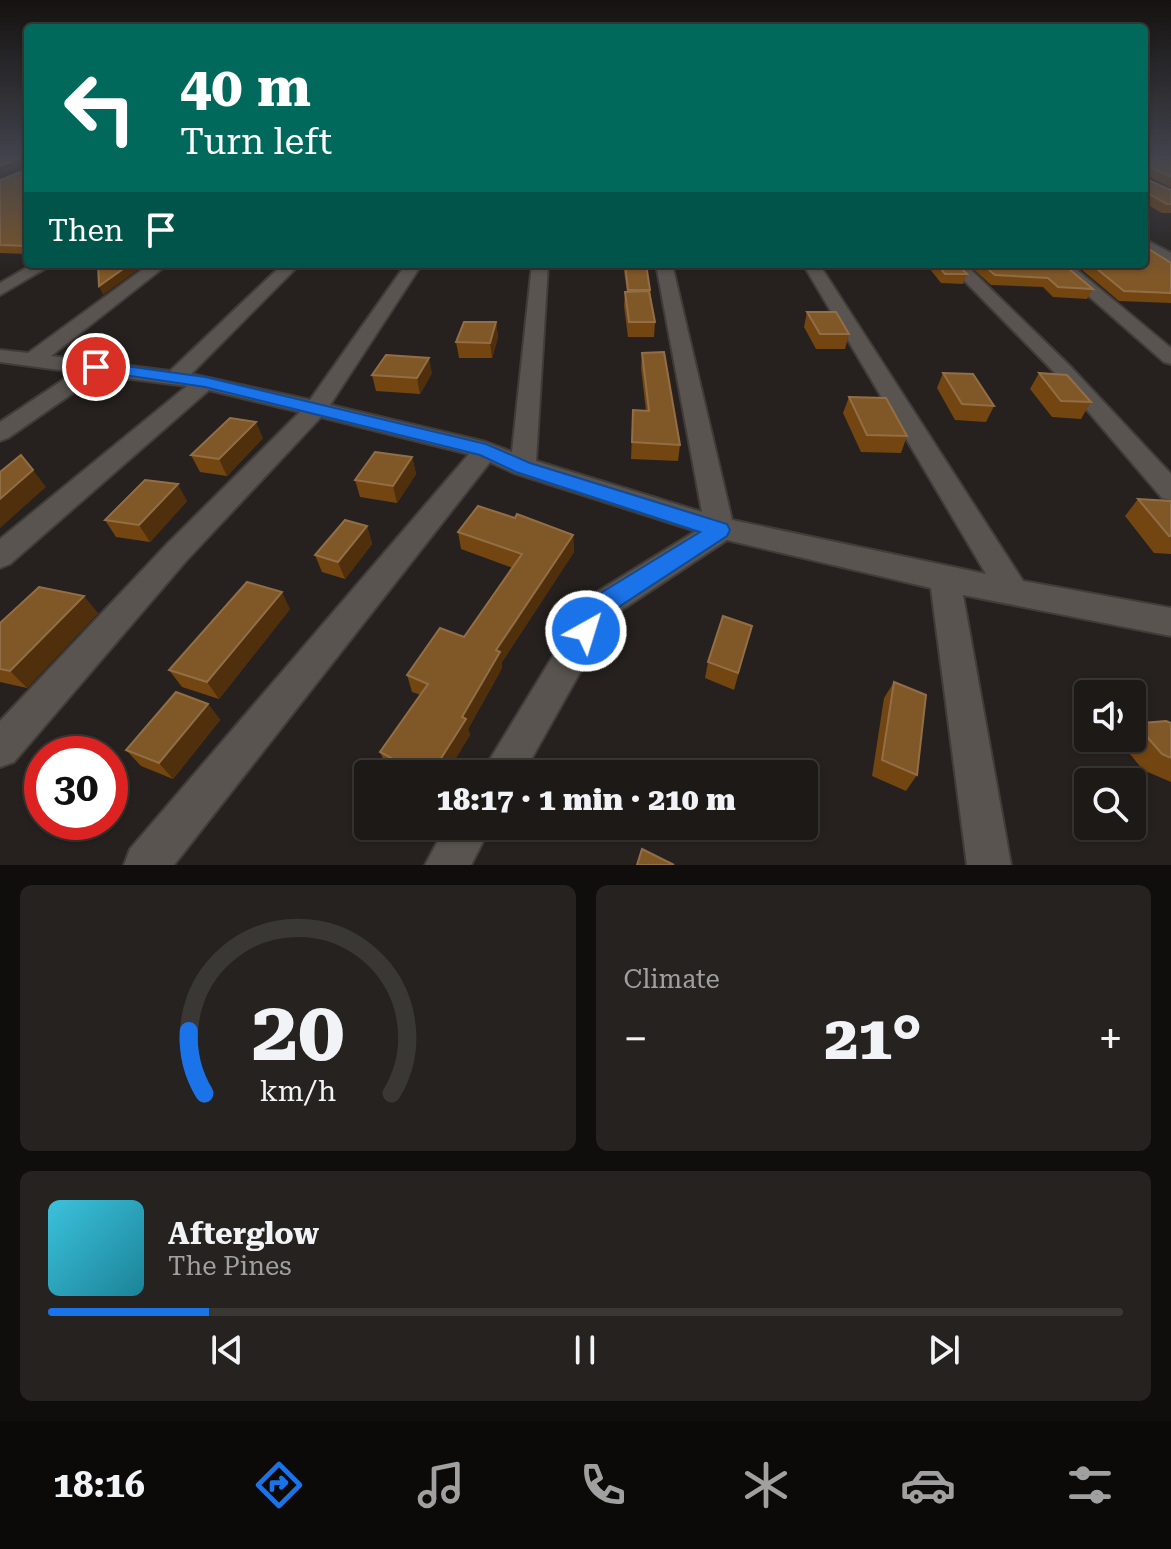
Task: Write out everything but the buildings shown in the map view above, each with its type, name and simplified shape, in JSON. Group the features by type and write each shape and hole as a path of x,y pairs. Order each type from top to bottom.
{"street":[{"path":"1148,246 1171,260"},
{"path":"0,290 38,268"},
{"path":"34,359 155,268"},
{"path":"175,378 288,268"},
{"path":"0,748 81,662 176,553 316,409 411,268"},
{"path":"523,467 540,268"},
{"path":"665,268 720,530"},
{"path":"813,268 1013,592"},
{"path":"960,268 1064,371 1171,491"},
{"path":"1065,268 1171,358"},
{"path":"0,356 205,382 486,450 523,467 720,530 945,579 1171,622"},
{"path":"0,433 96,367"},
{"path":"0,556 205,382"},
{"path":"146,865 486,450"},
{"path":"509,760 600,607 720,530"},
{"path":"945,579 989,865"},
{"path":"447,865 462,840"}],"route":[{"path":"96,367 205,382 486,450 523,467 720,530 600,607 586,631"}]}
